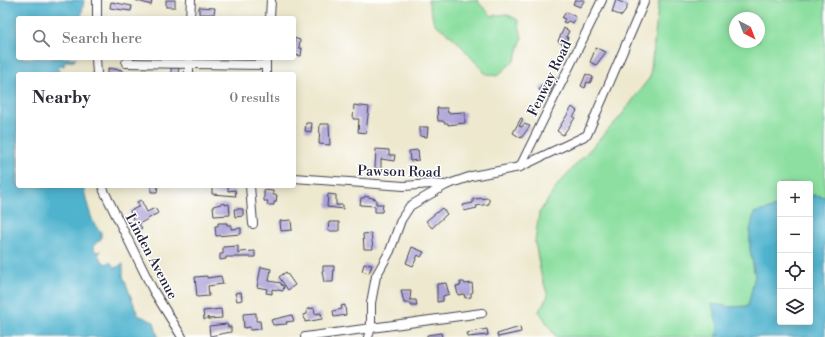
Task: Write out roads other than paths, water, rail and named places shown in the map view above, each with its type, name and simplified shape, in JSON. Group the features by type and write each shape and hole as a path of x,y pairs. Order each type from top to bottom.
{"street":[{"path":"97,0 97,16"},
{"path":"190,16 191,0"},
{"path":"270,16 271,0"},
{"name":"Fenway Road","path":"520,167 602,0"},
{"name":"Pawson Road","path":"296,178 404,186 431,184 446,185 472,176 520,167 587,135 645,0"},
{"path":"96,60 97,72"},
{"path":"189,61 189,72"},
{"path":"126,63 189,61 265,62 266,72"},
{"path":"368,337 371,328 370,303 376,276 390,250 401,220 410,206 446,185"},
{"name":"Linden Avenue","path":"103,188 153,290 182,337"},
{"path":"250,188 253,224"},
{"path":"305,337 482,313"}],"water":[{"path":"0,0 84,0 81,16 16,16 16,60 75,60 65,61 64,66 59,65 58,69 60,72 16,72 16,188 83,188 94,224 101,231 101,239 94,245 95,252 101,251 98,255 105,264 110,262 115,268 123,264 123,276 138,315 154,322 158,337 0,337"},
{"path":"813,196 825,197 825,337 717,337 718,327 712,304 730,307 748,306 755,276 750,249 750,231 754,213 777,207 777,325 813,325"}]}
